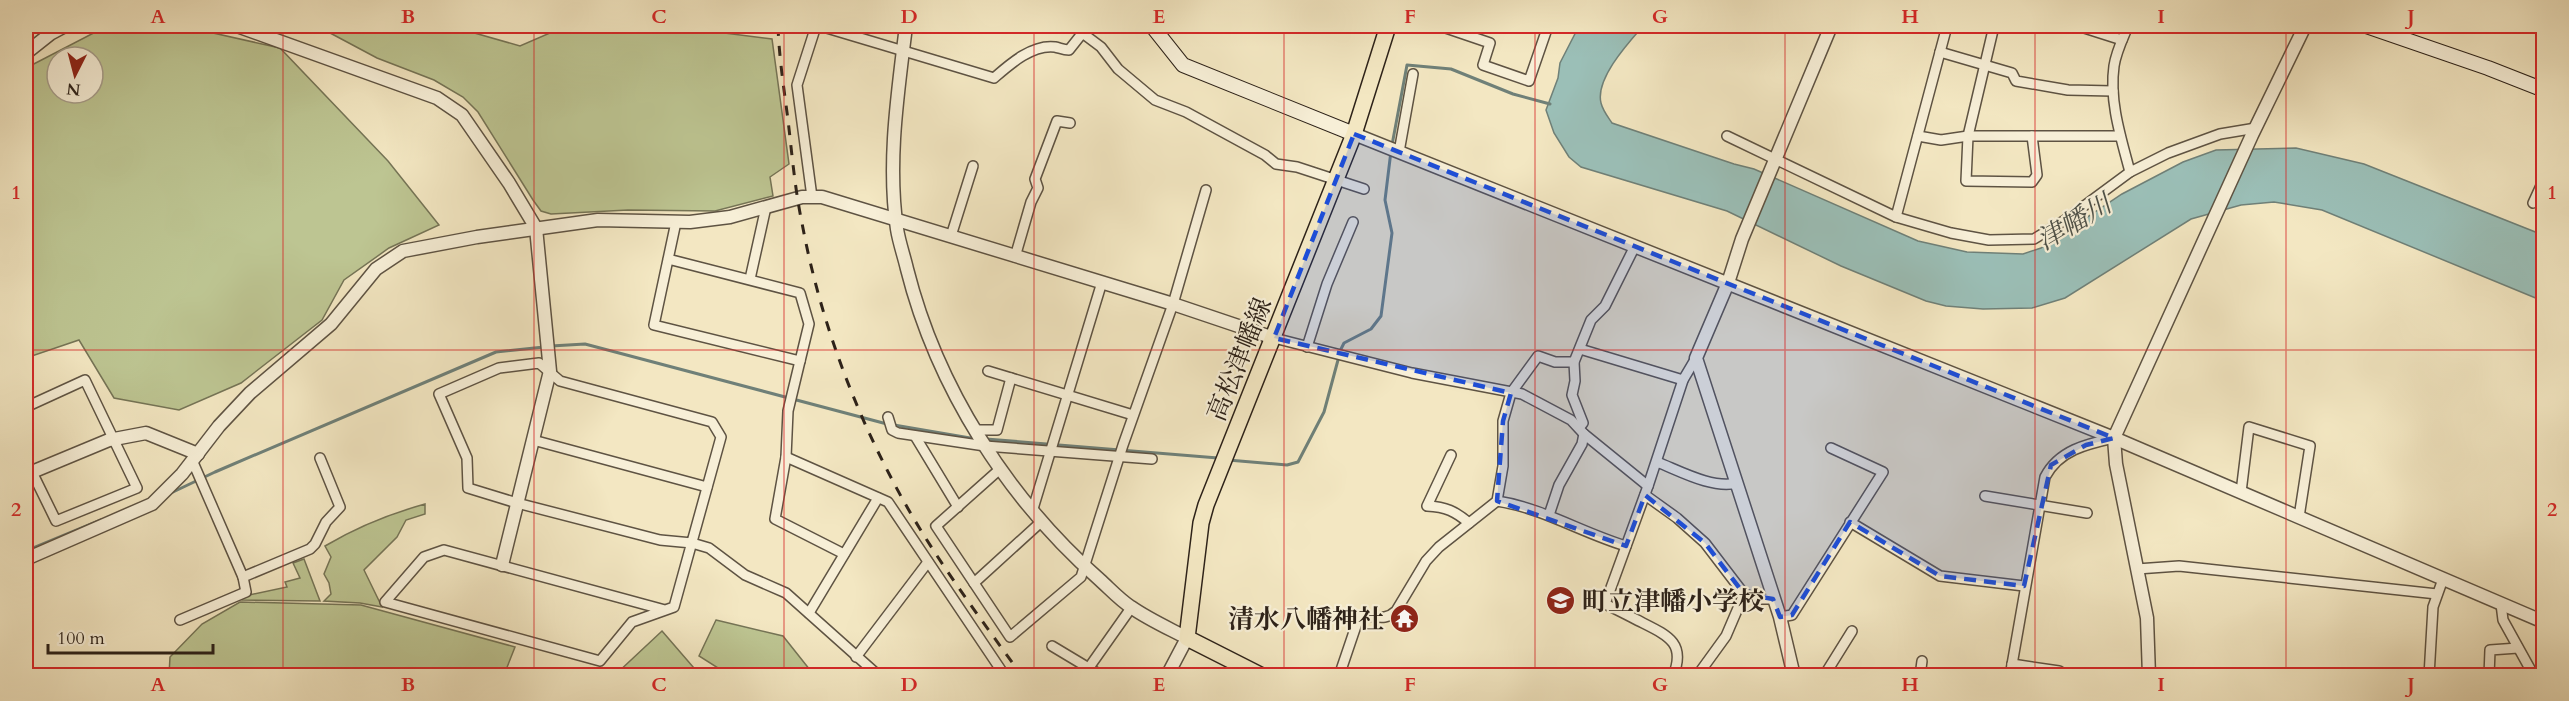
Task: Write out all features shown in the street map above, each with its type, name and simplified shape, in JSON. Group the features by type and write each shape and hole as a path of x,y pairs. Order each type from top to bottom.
{"main road":[{"path":"1152,26 1183,65 1354,134"},
{"name":"高松津幡線","path":"1187,638 1201,523 1224,459 1354,134 1388,26"},
{"path":"2366,26 2478,64 2544,90"},
{"path":"1187,638 1262,675"}],"street":[{"path":"26,53 50,34 65,26"},
{"path":"237,26 437,98 462,116 509,183 536,228 550,371 502,565"},
{"path":"812,197 796,85 818,26 994,78 1028,52 1055,47 1062,51 1069,50 1086,29"},
{"path":"906,26 896,107 894,160 897,229 918,310 947,380 1000,469 1032,512 1085,567 1131,608 1187,638 1167,675"},
{"path":"1072,26 1086,29 1118,69 1155,100 1186,112 1265,155 1276,164 1297,167 1364,189"},
{"path":"1440,26 1490,43 1483,65 1529,81 1548,26"},
{"path":"1673,675 1678,658 1677,651 1667,635 1605,604 1647,491 1683,380 1696,357 1728,283 1742,239 1831,26"},
{"path":"1896,217 1947,26"},
{"path":"1994,26 1968,136 1966,181 2032,182 2037,175 2032,136"},
{"path":"2078,26 2122,40"},
{"path":"2128,26 2114,64 2113,91 2120,136 2130,172"},
{"path":"2149,675 2146,618 2116,464 2114,438 2305,26"},
{"path":"1940,52 2012,72 2016,81 2068,90 2113,91"},
{"path":"1393,150 1413,74"},
{"path":"1014,256 1031,202 1038,188 1035,179 1057,121 1070,123"},
{"path":"1727,136 1896,217 1951,233 1989,240 2034,239 2065,220 2130,172 2168,153 2220,134 2254,132"},
{"path":"1354,134 2114,438 2544,622"},
{"path":"1918,136 1941,140 1968,136 2120,136"},
{"path":"951,236 973,166"},
{"path":"2533,203 2544,179"},
{"path":"1000,469 936,526 1010,638 1081,577 1133,415 1173,304 1206,190"},
{"path":"26,559 152,504 250,393 331,324 376,269 403,251 536,228 598,220 676,222 730,218 802,197 822,197 1173,304 1274,338 1412,374 1522,394 1571,420 1705,543 1744,594 1762,599 1773,599"},
{"path":"750,279 766,207"},
{"path":"676,222 654,325 800,362"},
{"path":"1307,346 1327,284 1353,222"},
{"path":"1550,515 1559,485 1582,444 1583,423 1572,395 1575,381 1574,362 1591,320 1605,306 1635,246"},
{"path":"668,260 800,293 809,324 791,400 786,457 775,519 844,554"},
{"path":"1032,512 1102,282"},
{"path":"1580,349 1683,380"},
{"path":"1339,675 1358,620 1362,616 1384,619 1396,611 1426,561 1439,547 1497,501 1503,466 1503,421 1511,393 1538,356 1555,362 1574,362"},
{"path":"1696,357 1780,617 1794,675"},
{"path":"665,610 444,550 424,556 385,602 600,661 632,622 674,607 692,543 721,437 712,422 560,381 539,363 499,368 439,394 466,458 468,488 660,540 692,543 709,548 745,575 786,593 879,675"},
{"path":"988,371 1133,415"},
{"path":"981,438 997,430 1011,378"},
{"path":"26,407 85,380 112,440 137,488 56,521 28,472 112,440 146,433 195,457"},
{"path":"889,422 898,434 981,438 1052,447 1121,452 1152,459"},
{"path":"2241,492 2249,427 2310,446 2299,517"},
{"path":"915,436 957,507"},
{"path":"2010,675 2044,477 2051,465 2063,455 2086,445 2114,438"},
{"path":"532,440 707,487"},
{"path":"1780,617 1792,615 1883,472 1831,448"},
{"path":"1451,455 1427,506 1445,507 1457,513 1468,523"},
{"path":"180,620 246,592 243,577 200,478 195,457"},
{"path":"786,457 888,502 999,673"},
{"path":"243,577 310,549 326,522 340,507 320,458"},
{"path":"1657,462 1726,486 1737,483"},
{"path":"1985,496 2087,513"},
{"path":"809,613 878,498"},
{"path":"1497,501 1550,515 1601,539 1626,546"},
{"path":"974,583 1041,522"},
{"path":"1850,522 1940,576 2024,586"},
{"path":"856,657 928,562"},
{"path":"2138,569 2179,566 2437,594"},
{"path":"2430,675 2433,608 2443,579"},
{"path":"1697,675 1726,636 1744,594"},
{"path":"2501,604 2503,620 2534,675"},
{"path":"1086,672 1131,608"},
{"path":"1824,675 1852,631"},
{"path":"1052,646 1086,672 1102,675"},
{"path":"2489,675 2490,650 2518,648"},
{"path":"1920,675 1922,661"},
{"path":"2012,664 2059,671 2059,675"}],"highlighted area":[{"path":"1354,134 2114,438 2086,445 2051,465 2024,586 1940,576 1850,522 1792,615 1780,617 1773,599 1744,594 1705,543 1645,495 1626,546 1497,501 1503,421 1511,393 1274,338"}],"green space":[{"path":"107,26 182,26 280,48 388,161 439,225 389,248 344,280 322,320 241,383 179,410 114,398 79,340 26,358 26,68 45,58 45,105 105,105 105,45 70,45"},
{"path":"317,26 450,26 520,46 566,26 669,26 772,39 789,164 770,177 773,196 715,211 628,210 551,214 541,211 478,112 463,97 434,80 377,58"},
{"path":"425,504 425,514 406,520 397,537 364,570 382,607 324,601 331,594 324,574 331,557 325,546 373,522"},
{"path":"304,559 320,601 242,600 240,597 287,587 285,582 300,578 293,563"},
{"path":"240,602 361,605 515,647 504,675 169,675 170,657 202,624"},
{"path":"716,620 783,636 814,675 729,675 699,656"},
{"path":"662,631 700,675 615,675"}],"water":[{"path":"1579,26 1643,26 1614,62 1603,83 1600,93 1601,103 1612,123 1754,169 1918,241 1967,252 2023,254 2041,248 2122,194 2183,162 2216,150 2296,148 2364,164 2543,235 2543,301 2322,210 2274,202 2241,205 2191,219 2065,298 2032,308 1983,309 1946,306 1926,301 1841,266 1727,211 1581,167 1569,157 1554,133 1546,110 1558,78 1560,63"}],"waterway":[{"path":"1392,145 1407,65 1451,69 1513,94 1550,104"},
{"path":"1341,349 1344,343 1371,329 1381,316 1392,233 1385,200 1391,151"},
{"path":"551,346 585,344 887,424"},
{"path":"173,492 496,352 544,347"},
{"path":"1228,460 1287,465 1298,462 1324,412 1338,360"},
{"path":"894,425 976,439"},
{"path":"986,439 1218,458"},
{"path":"26,551 101,520"}],"railway":[{"path":"778,26 794,172 809,257 828,325 851,392 880,456 924,536 1022,676"}],"place":[{"name":"町立津幡小学校","path":"1561,601"},
{"name":"清水八幡神社","path":"1405,619"}],"water label":[{"name":"津幡川","path":"2074,222"}]}
